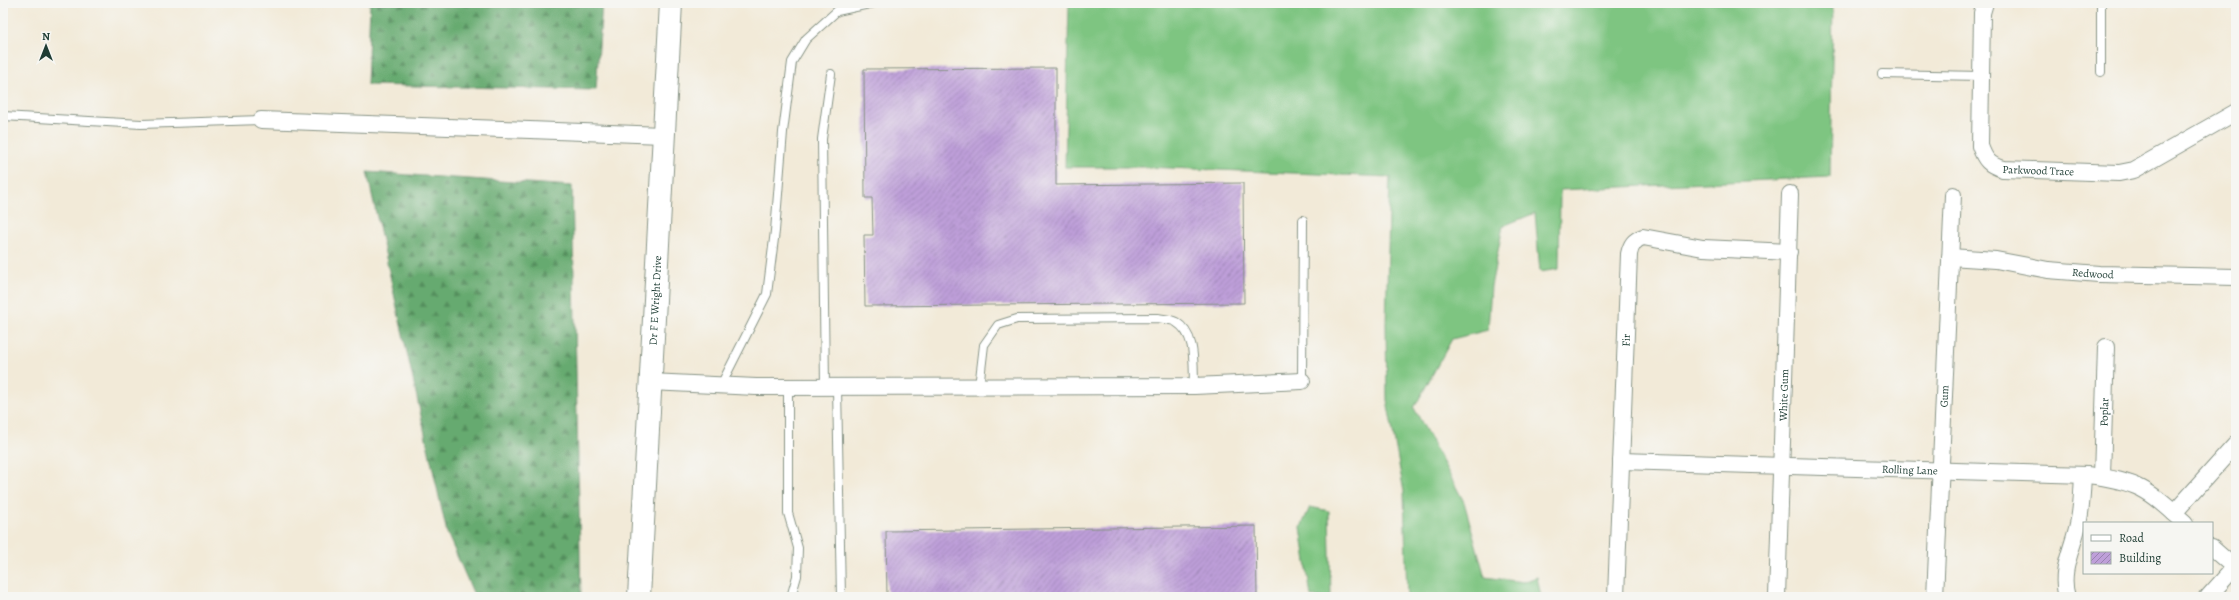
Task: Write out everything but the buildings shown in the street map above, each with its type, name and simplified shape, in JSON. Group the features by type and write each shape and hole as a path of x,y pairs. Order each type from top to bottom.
{"highway":[{"name":"Dr F E Wright Drive","path":"639,597 662,135 671,3"}],"street":[{"name":"Parkwood Trace","path":"1986,3 1982,13 1980,146 1984,158 1990,165 2002,169 2119,173 2134,170 2236,112"},
{"path":"262,120 662,135"},
{"name":"White Gum","path":"1777,597 1790,194"},
{"name":"Gum","path":"1936,597 1953,195"},
{"name":"Fir","path":"1616,597 1629,254 1631,245 1636,239 1643,237 1703,248 1788,252"},
{"name":"Redwood","path":"1950,258 1996,260 2048,270 2099,274 2236,277"},
{"name":"Poplar","path":"2102,476 2106,347"},
{"path":"650,382 721,386 831,387 1194,386 1302,381"},
{"path":"2179,518 2236,444"},
{"name":"Rolling Lane","path":"1621,460 2102,476 2137,485 2155,496 2179,518"},
{"path":"2068,597 2065,589 2065,568 2078,525 2083,475"},
{"path":"2208,597 2235,568 2213,549"}],"lane":[{"path":"721,386 767,294 775,231 783,132 792,62 806,40 837,11 874,3"},
{"path":"2101,3 2101,72"},
{"path":"831,74 822,139 831,387 841,597"},
{"path":"1882,74 1981,76"},
{"path":"3,116 141,124 180,121 262,120"},
{"path":"1302,381 1303,220"},
{"path":"979,386 984,345 998,325 1017,319 1048,318 1157,318 1175,322 1185,330 1192,346 1194,386"},
{"path":"788,387 788,513 798,548 797,576 791,597"}],"green space":[{"path":"370,3 602,3 596,90 367,85"},
{"path":"1069,3 1833,3 1830,177 1560,190 1559,269 1540,272 1535,213 1503,226 1491,286 1488,330 1452,339 1414,408 1464,502 1485,577 1523,582 1537,577 1541,597 1407,597 1404,492 1387,400 1386,325 1390,177 1144,167 1065,167"},
{"path":"367,172 572,186 581,597 475,597 447,533"},
{"path":"1310,507 1329,511 1331,597 1311,597 1301,527"}]}
